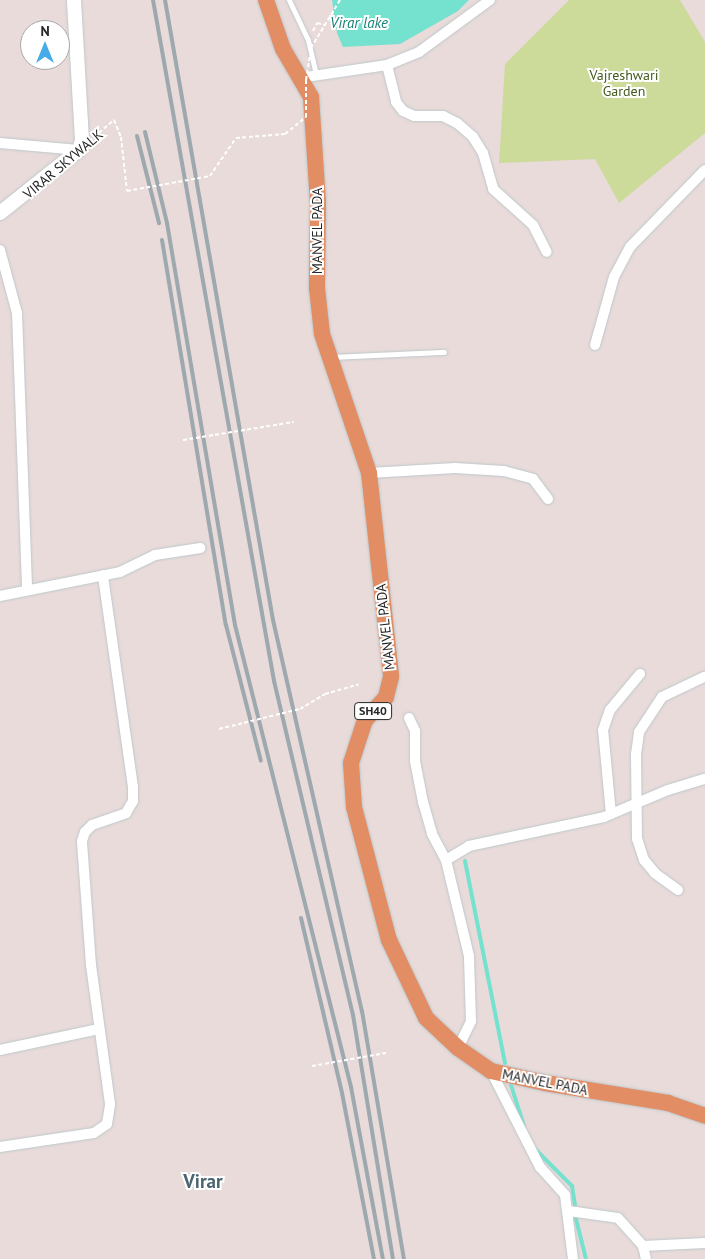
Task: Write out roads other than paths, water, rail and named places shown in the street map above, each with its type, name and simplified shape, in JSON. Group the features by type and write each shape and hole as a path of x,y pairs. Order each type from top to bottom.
{"main road":[{"path":"266,0 283,49 299,78"},
{"name":"MANVEL PADA","path":"299,78 311,98 318,203 317,288 327,357 358,436 369,473 390,677 386,697 365,720 351,763 354,807 389,940 426,1018 458,1048 491,1071 545,1083 668,1103 705,1116"}],"street":[{"path":"0,213 79,150 82,140 74,0"},
{"path":"299,78 386,65 419,52 490,0"},
{"path":"386,65 396,102 403,111 414,116 443,116 457,123 473,137 483,153 494,190 533,225 547,252"},
{"path":"0,143 79,150"},
{"path":"595,344 614,277 630,247 705,170"},
{"path":"0,250 17,313 27,590"},
{"path":"369,473 455,468 504,471 533,479 548,499"},
{"path":"0,596 120,572 155,556 200,548"},
{"path":"0,1147 94,1133 107,1124 110,1104 109,1081 99,1029 82,841 85,832 92,825 126,813 133,801 103,575"},
{"path":"611,814 603,730 610,710 640,674"},
{"path":"678,890 655,873 644,860 636,839 639,732 662,697 704,677"},
{"path":"409,718 415,731 415,761 423,802 432,834 446,860 469,956 471,1021 458,1048"},
{"path":"446,860 469,846 552,830 611,814 668,790 705,779"},
{"path":"0,1050 99,1029"},
{"path":"491,1071 540,1167 565,1194 569,1212 573,1259"},
{"path":"569,1212 618,1218 643,1246 646,1259"},
{"path":"643,1246 705,1243"}],"lane":[{"path":"290,0 308,40 316,76"},
{"path":"327,357 444,352"}],"water":[{"name":"Virar lake","path":"332,0 469,0 458,11 400,44 343,47 337,33"}],"waterway":[{"path":"465,861 505,1063"},
{"path":"511,1085 524,1126"},
{"path":"534,1148 572,1186 575,1205"},
{"path":"576,1219 586,1259"}],"railway":[{"path":"153,0 274,681 353,1015 393,1259"},
{"path":"165,0 273,620 362,1011 404,1259"},
{"path":"145,132 167,223 235,625 351,1087 383,1259"},
{"path":"137,136 159,223"},
{"path":"162,240 226,625 261,761"},
{"path":"301,918 342,1093 374,1259"}],"district":[{"name":"Virar","path":"203,1182"}],"park label":[{"name":"Vajreshwari Garden","path":"624,84"}]}
